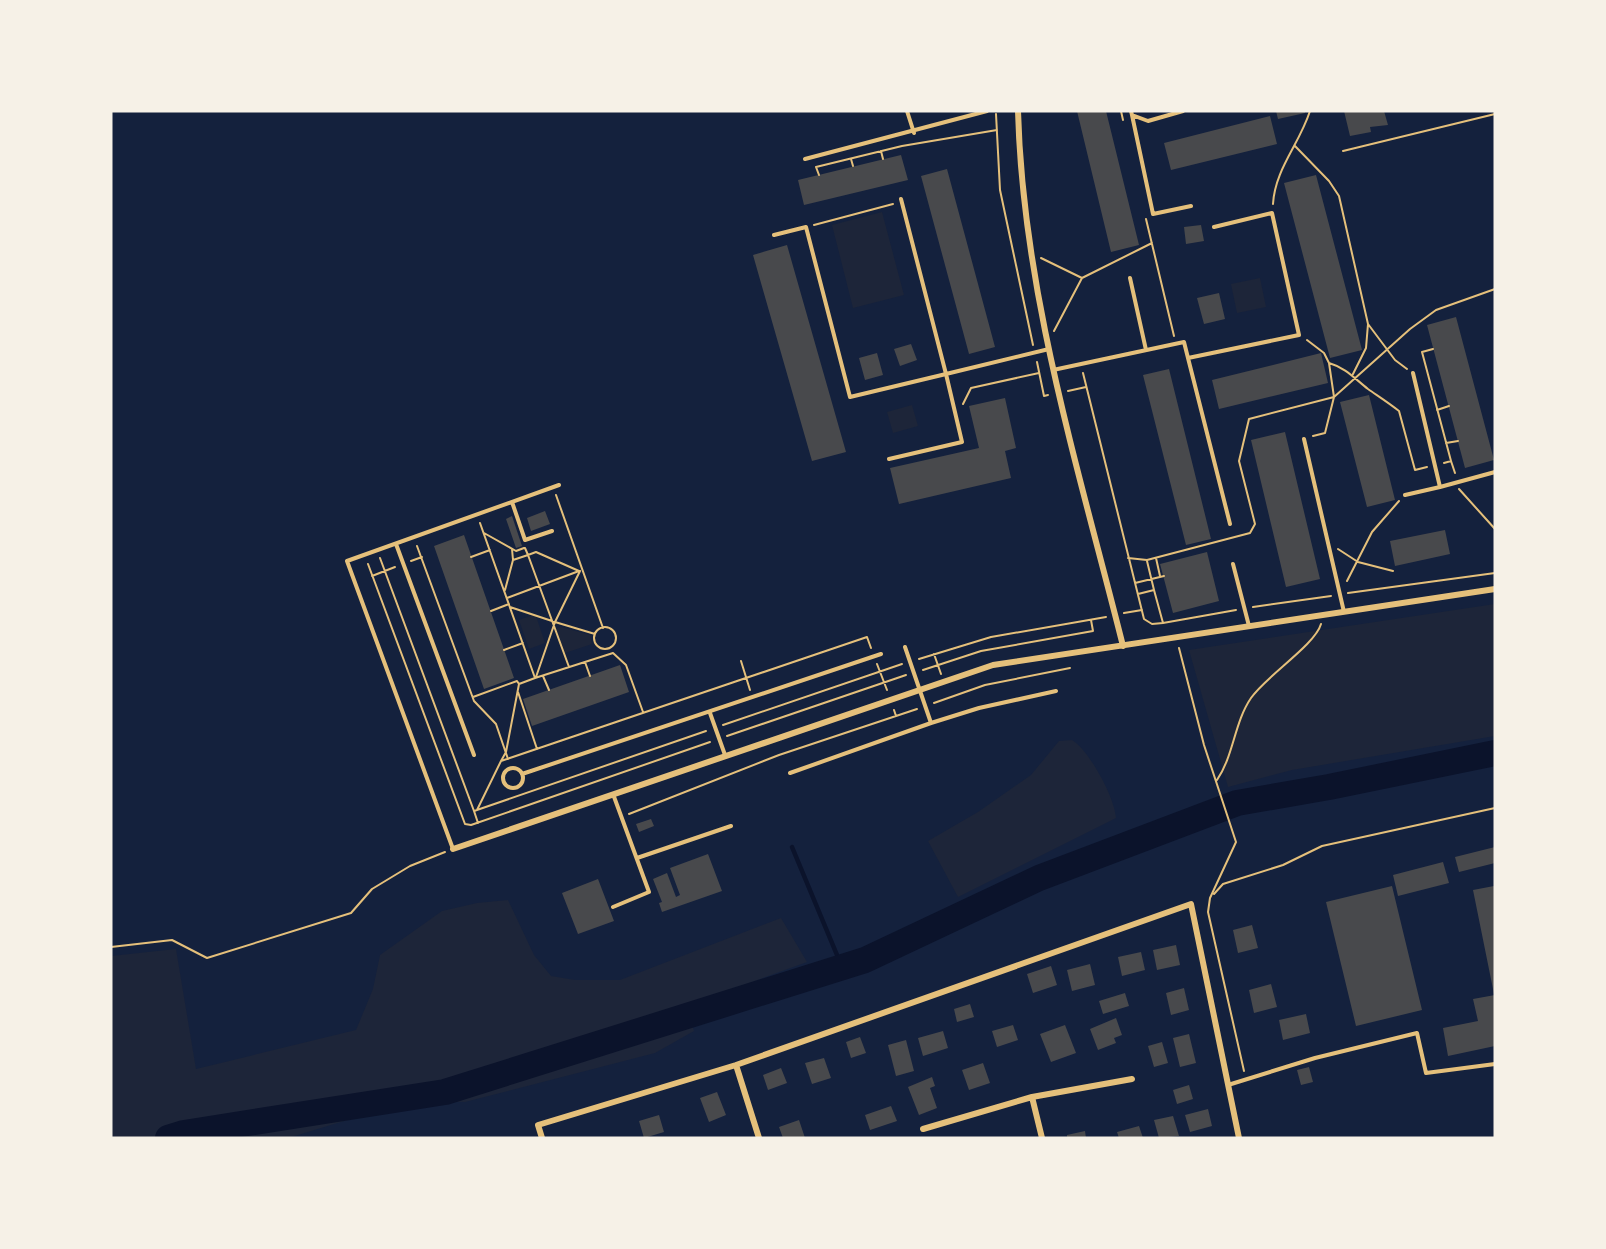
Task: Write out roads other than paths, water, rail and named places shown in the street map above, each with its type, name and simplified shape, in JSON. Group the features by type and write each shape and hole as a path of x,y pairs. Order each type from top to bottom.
{"street":[{"path":"1018,111 1031,253 1048,349 1124,646"},
{"path":"453,849 993,665 1495,589"},
{"path":"542,1138 538,1125 735,1065 1191,904 1239,1138"},
{"path":"735,1065 759,1138"},
{"path":"923,1129 1032,1097 1132,1079"},
{"path":"1032,1097 1042,1138"}],"lane":[{"path":"908,111 914,133"},
{"path":"806,159 914,133 987,111"},
{"path":"1132,113 1148,121 1183,111"},
{"path":"1132,113 1153,214 1191,206"},
{"path":"888,459 962,442 902,200"},
{"path":"1188,358 1299,335 1272,213 1214,227"},
{"path":"774,235 806,227 850,396 1048,349"},
{"path":"1130,278 1146,350"},
{"path":"1053,370 1184,342 1230,524"},
{"path":"1413,373 1440,487"},
{"path":"1304,439 1344,612"},
{"path":"1405,495 1495,472"},
{"path":"453,849 347,561 559,485"},
{"path":"512,502 525,540 552,531"},
{"path":"396,544 474,755"},
{"path":"1233,564 1249,626"},
{"path":"905,647 931,723"},
{"path":"522,774 881,654"},
{"path":"790,773 979,708 1056,691"},
{"path":"710,713 725,755"},
{"path":"516,768 522,774 522,783 515,788 507,787 502,780 508,769 516,768"},
{"path":"613,794 649,892 613,907"},
{"path":"636,858 731,826"},
{"path":"1228,1085 1315,1058 1416,1033 1426,1072 1495,1064"}],"waterway":[{"path":"168,1138 184,1133 445,1092 865,960 1039,878 1237,803 1495,753"},
{"path":"792,847 842,967"}]}
